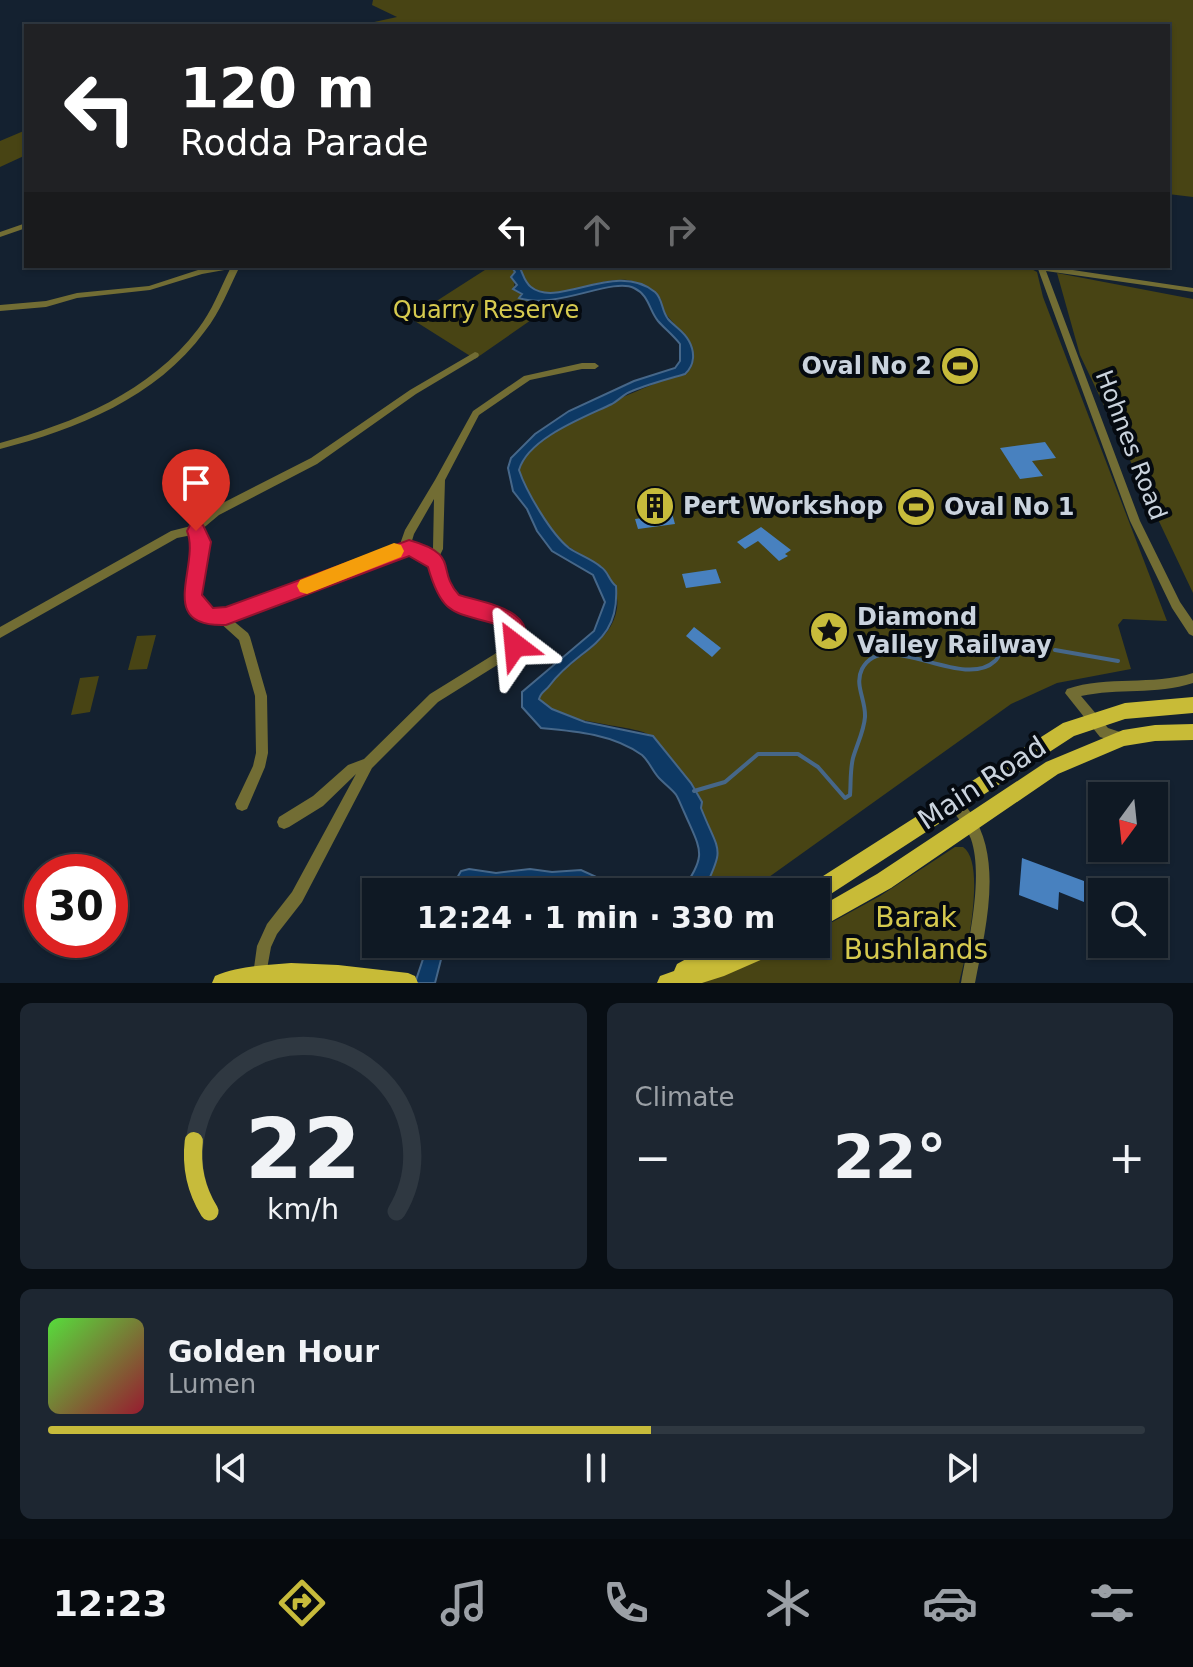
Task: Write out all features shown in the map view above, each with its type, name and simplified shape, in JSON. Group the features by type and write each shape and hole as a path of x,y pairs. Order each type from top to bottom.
{"main road":[{"name":"Main Road","path":"830,883 1045,741 1093,720 1125,711 1193,705"},
{"name":"Main Road","path":"830,912 884,881 1052,768 1123,738 1193,732"},
{"path":"838,878 838,908"},
{"path":"665,983 709,958"},
{"path":"665,983 742,958"},
{"path":"222,983 260,975 339,974 408,983"}],"street":[{"path":"0,235 24,226"},
{"path":"0,308 150,288 224,268"},
{"path":"0,446 76,421 117,402 154,377 203,329 235,268"},
{"name":"Hohnes Road","path":"1038,268 1135,521 1176,605 1193,631"},
{"path":"1061,268 1193,290"},
{"path":"0,633 175,534 194,530 215,512 314,461 406,397 475,355"},
{"path":"404,548 409,533 480,410 527,378 595,366"},
{"path":"433,559 438,549 440,480"},
{"path":"194,530 200,535 201,542 192,588 193,599 205,615 224,616 404,548 418,550 433,559 449,598 457,604 509,620 516,628 515,645 506,654 434,698 368,764 297,897 272,929 264,946 260,975"},
{"path":"224,616 244,637 261,696 262,753 242,804"},
{"path":"1123,738 1104,733 1071,693 1099,685 1179,683 1193,678"},
{"path":"284,822 318,801 347,772 368,764"},
{"path":"954,802 979,839 982,863 968,983"}],"green space":[{"path":"373,0 1193,0 1193,197 1170,194 1170,24 365,24 397,17 372,5"},
{"path":"24,131 24,156 0,167 0,141"},
{"name":"Quarry Reserve","path":"488,268 512,268 514,289 522,294 519,298 557,302 475,359 410,318"},
{"path":"519,268 1030,268 1037,272 1043,297 1167,621 1123,619 1118,625 1131,669 1057,683 1011,704 768,878 709,878 717,849 698,793 659,744 643,732 558,712 539,698 558,675 607,631 614,621 617,594 605,573 554,534 519,470 528,454 568,424 691,368 694,357 677,327 663,311 661,299 638,283 610,281 553,293 541,292 529,285"},
{"path":"1057,273 1193,299 1193,593 1080,355"},
{"path":"156,635 147,669 128,670 137,636"},
{"path":"99,676 90,712 71,715 80,678"},
{"name":"Barak Bushlands","path":"955,847 963,847 970,856 974,890 970,933 959,983 698,983 758,958 830,958 830,923 880,896"}],"water":[{"path":"512,268 520,268 531,287 556,293 606,282 640,284 658,295 666,316 685,334 692,350 692,363 685,374 629,392 545,438 524,459 519,470 533,500 555,533 569,548 603,569 616,586 616,606 605,633 561,672 539,699 552,709 585,722 653,736 691,783 702,802 701,808 717,850 709,878 690,878 699,853 691,827 676,795 642,755 606,738 541,728 522,707 522,692 594,631 605,602 593,575 552,551 537,531 527,509 513,491 508,468 511,458 535,434 569,411 634,381 675,368 680,361 680,344 658,321 643,295 634,288 612,287 534,301 519,298 522,294 513,289 517,285 511,277 515,272"},
{"path":"581,870 599,878 457,878 461,871"},
{"path":"423,958 441,958 435,983 415,983"}],"building":[{"path":"1045,442 1056,458 1032,461 1043,476 1020,479 1000,448"},
{"path":"667,495 675,524 638,529 635,519 642,518 638,499"},
{"path":"761,527 791,550 785,554 788,556 779,561 758,541 745,549 737,542"},
{"path":"716,569 721,583 686,588 682,574"},
{"path":"694,627 721,648 712,657 686,636"},
{"path":"1022,858 1084,881 1084,902 1059,892 1058,910 1019,895"}],"waterway":[{"path":"694,791 725,782 758,754 798,754 818,767 845,798 850,795 852,763 865,717 860,675 873,658 887,654 963,669 981,668 996,660 1003,645 1018,645"},
{"path":"1055,650 1118,661"}],"slow traffic":[{"path":"307,586 394,551"}],"place":[{"name":"Oval No 2","path":"960,366"},
{"name":"Pert Workshop","path":"655,506"},
{"name":"Oval No 1","path":"916,507"},
{"name":"Diamond Valley Railway","path":"829,631"}],"route":[{"path":"196,531 201,542 192,595 198,608 210,617 226,616 396,550 409,548 428,554 437,563 446,594 457,604 498,615 513,623 516,628 515,645"}]}
